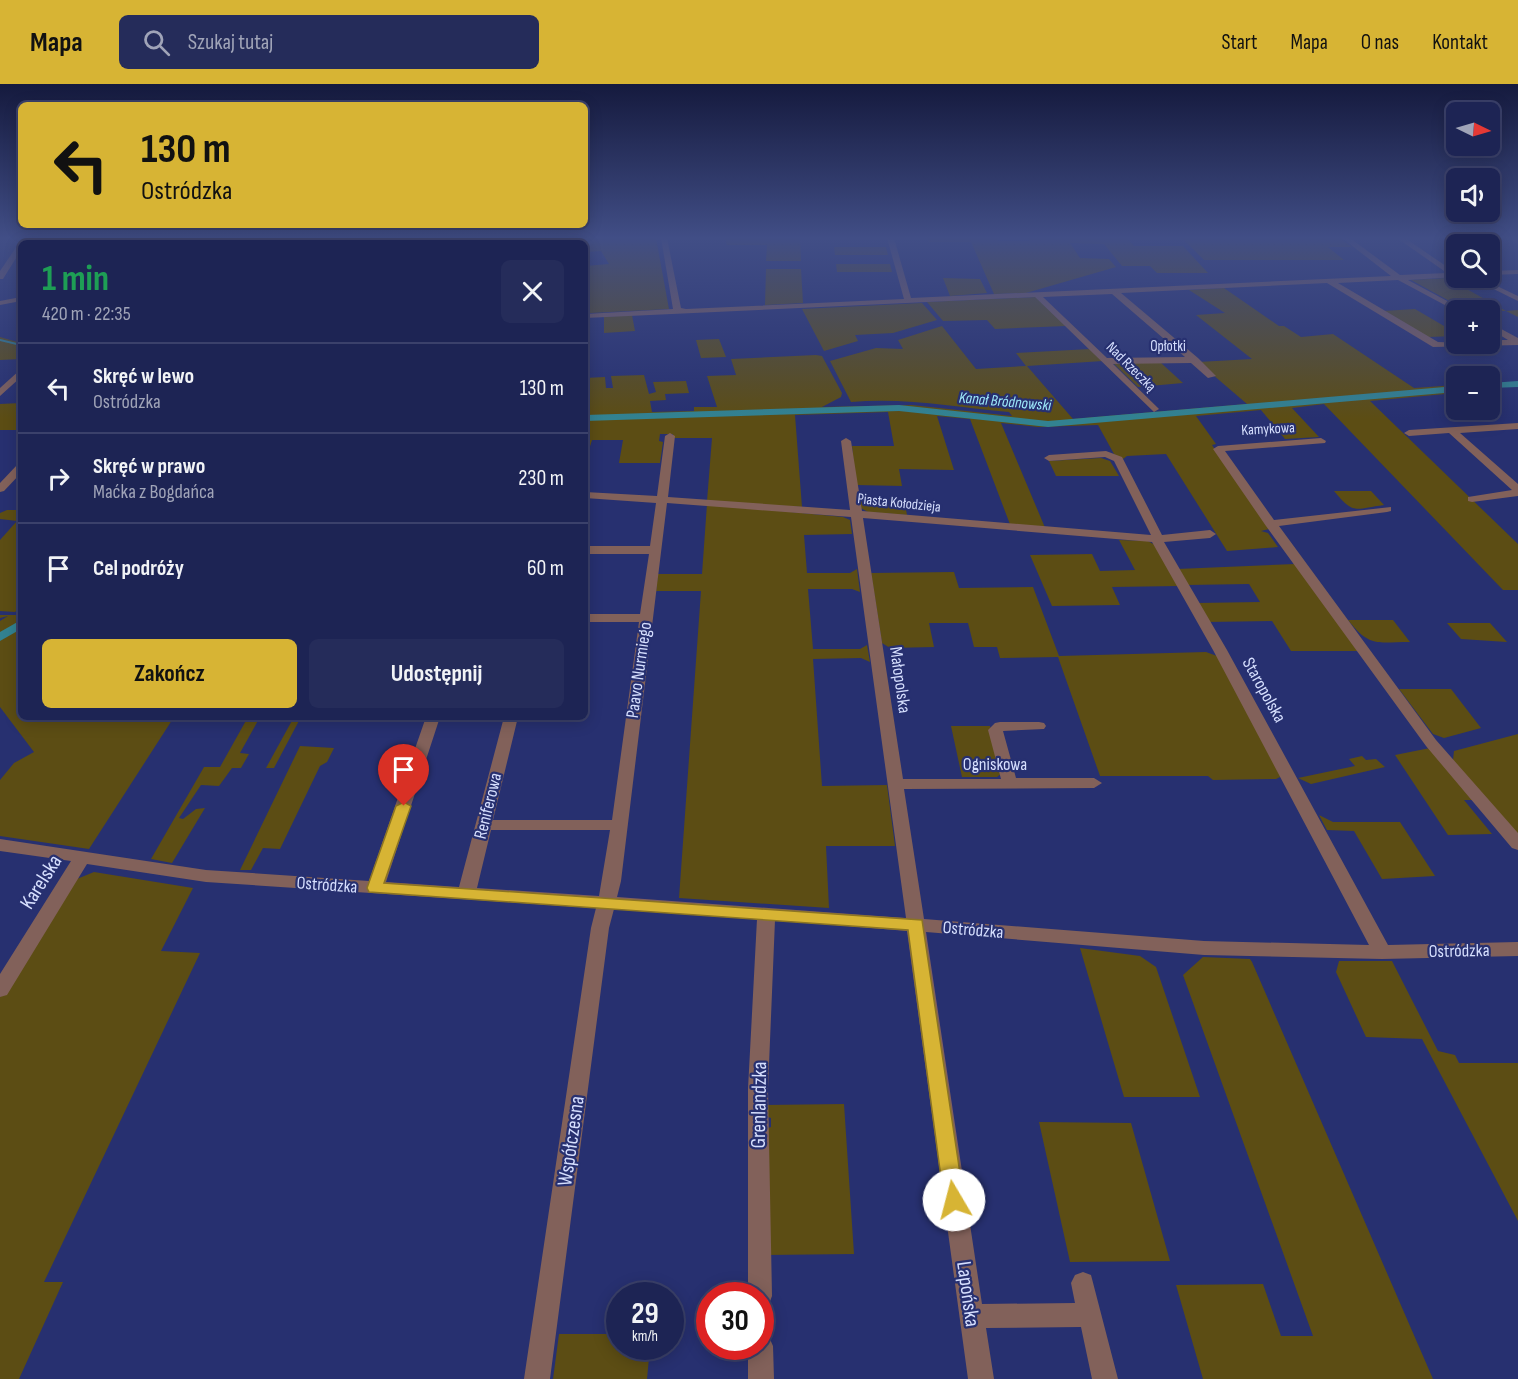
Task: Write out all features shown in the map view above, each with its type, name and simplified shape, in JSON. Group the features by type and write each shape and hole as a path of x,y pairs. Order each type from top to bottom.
{"street":[{"path":"675,298 677,309 684,311"},
{"path":"588,316 941,298"},
{"name":"Nad Rzeczką","path":"1041,298 1154,409"},
{"path":"1123,298 1212,376"},
{"path":"1358,298 1436,345 1518,342"},
{"path":"0,303 18,300"},
{"path":"1500,332 1518,342"},
{"name":"Opłotki","path":"1106,361 1195,360"},
{"path":"0,393 18,375"},
{"path":"1409,434 1518,426"},
{"path":"1450,430 1518,491"},
{"name":"Paavo Nurmiego","path":"608,903 670,436"},
{"name":"Małopolska","path":"846,441 916,925"},
{"name":"Kamykowa","path":"1270,524 1218,449 1254,444 1321,441"},
{"name":"Staropolska","path":"1049,458 1106,454 1118,459 1157,532 1156,539 1243,692 1382,952"},
{"path":"0,489 18,470"},
{"path":"1472,499 1518,491"},
{"name":"Piasta Kołodzieja","path":"588,495 855,513 1008,529 1156,539 1210,534"},
{"path":"1387,509 1270,524 1431,743 1518,844"},
{"path":"588,550 656,550"},
{"path":"588,618 646,618"},
{"path":"375,888 432,720"},
{"name":"Reniferowa","path":"466,895 510,720"},
{"path":"1010,784 995,730 1000,726 1040,726"},
{"name":"Ogniskowa","path":"895,784 1094,783"},
{"path":"483,825 618,825"},
{"name":"Ostródzka","path":"0,845 206,876 765,914 1203,948 1382,952 1518,950"},
{"name":"Karelska","path":"0,990 82,858"},
{"name":"Współczesna","path":"537,1379 600,928 608,903"},
{"name":"Grenlandzka","path":"760,1282 758,1089 765,914"},
{"name":"Lapońska","path":"916,925 981,1379"},
{"path":"1083,1283 1106,1379"},
{"path":"971,1316 1091,1316"},
{"path":"760,1360 761,1379"}],"shaded area":[{"path":"588,298 667,298 669,309 590,313 589,315"},
{"path":"765,298 803,298 803,303 765,305"},
{"path":"1037,298 1066,326 995,329 987,320 943,321 927,302"},
{"path":"1202,298 1239,298 1279,326 1284,326 1301,337 1333,334 1414,388 1446,386 1446,394 1370,401 1518,544 1518,590 1503,590 1324,404 1292,408 1319,437 1285,439 1261,410 1196,416 1216,444 1212,445 1269,529 1261,531 1268,533 1278,547 1227,551 1166,454 1127,456 1123,459 1114,454 1098,425 1038,427 1001,423 1046,530 1011,527 970,419 937,416 954,470 899,469 902,486 856,485 852,446 894,446 888,412 795,415 802,507 707,501 712,438 673,438 673,434 660,434 659,441 663,442 660,463 619,463 623,440 592,440 588,453 588,378 605,377 606,388 613,388 611,376 644,375 649,394 656,392 653,382 686,381 689,393 665,394 666,400 650,401 652,412 694,411 694,407 717,407 707,376 736,375 731,359 822,356 842,393 841,397 822,407 912,405 1012,416 1009,412 930,403 851,402 830,361 876,348 903,349 898,340 942,326 976,369 1026,366 1016,353 1090,349 1103,361 1027,366 1073,419 1247,404 1198,362 1252,359 1196,315 1225,313"},
{"path":"1445,298 1484,298 1486,300"},
{"path":"922,303 937,320 893,333 855,335 858,341 824,351 802,309"},
{"path":"1415,309 1446,327 1446,336 1428,337 1383,311"},
{"path":"1518,310 1518,317 1506,311"},
{"path":"632,315 635,331 604,333 604,317"},
{"path":"0,337 18,342 18,359 0,360"},
{"path":"719,339 726,357 701,358 696,340"},
{"path":"1160,362 1183,383 1138,387 1114,364"},
{"path":"18,403 18,428 16,430 0,430 0,404"},
{"path":"1101,458 1110,461 1119,476 1056,476 1049,461"},
{"path":"1334,491 1371,491 1384,505 1360,509 1351,507"},
{"path":"858,499 904,499 907,515 868,512 859,507"},
{"path":"707,504 843,517 850,520 852,534 804,535 807,573 850,573 857,569 860,592 852,589 808,589 813,649 860,649 867,645 870,662 861,658 813,659 822,786 887,785 895,846 826,846 829,908 679,898 701,591 656,591 658,574 702,574"},
{"path":"7,510 18,510 18,609 15,612 0,611 0,540 17,521 0,519 0,513"},
{"path":"1119,540 1148,541 1155,545 1179,586 1112,587 1120,605 1052,606 1030,555 1092,554 1100,571 1135,570"},
{"path":"1295,564 1358,651 1291,651 1272,621 1207,622 1197,603 1260,602 1249,584 1187,585 1177,569"},
{"path":"954,572 959,588 1033,587 1059,656 1206,652 1217,656 1282,776 1276,779 1213,780 1208,776 1100,776 1058,657 1000,658 997,647 974,647 968,623 929,623 934,647 890,648 882,643 871,573"},
{"path":"0,615 18,615 18,720 172,720 89,849 0,836 0,780 14,763 34,752 0,707 0,621 8,616 0,618"},
{"path":"1348,620 1393,620 1410,642 1375,642 1362,635"},
{"path":"1447,623 1490,623 1507,642 1461,639"},
{"path":"1399,689 1451,689 1481,728 1444,738 1433,734"},
{"path":"246,720 258,720 240,753 249,754 241,768 232,768 219,786 201,785 179,818 183,819 196,809 205,808 172,863 151,859 204,767 220,767"},
{"path":"292,720 299,720 274,768 266,768"},
{"path":"951,726 990,726 1002,773 997,777 962,777"},
{"path":"1518,734 1518,836 1453,760 1454,751"},
{"path":"300,746 334,748 327,762 320,766 280,849 263,848 251,870 240,870"},
{"path":"1430,748 1474,800 1464,800 1492,834 1448,835 1395,755"},
{"path":"1362,756 1366,760 1376,759 1385,767 1311,784 1298,778 1355,766 1349,759"},
{"path":"1319,815 1333,822 1400,822 1435,876 1382,879 1354,831 1327,830"},
{"path":"94,872 193,888 161,951 200,953 44,1282 63,1282 19,1379 0,1379 0,997 72,881"},
{"path":"1080,948 1140,956 1156,967 1200,1097 1124,1097"},
{"path":"1203,957 1250,959 1252,962 1433,1379 1203,1379 1176,1285 1263,1284 1281,1336 1313,1336 1183,975"},
{"path":"1339,961 1392,961 1438,1051 1455,1055 1459,1063 1518,1063 1518,1221 1422,1039 1366,1037 1336,972"},
{"path":"844,1104 854,1254 766,1255 764,1129 771,1127 771,1118 764,1116 764,1105"},
{"path":"1039,1122 1131,1123 1170,1261 1070,1262"},
{"path":"559,1334 606,1334 606,1360 649,1360 647,1379 553,1379"}],"waterway":[{"path":"0,340 18,344"},
{"name":"Kanał Bródnowski","path":"1500,385 1518,384"},
{"name":"Kanał Bródnowski","path":"588,418 899,408 1048,424 1446,390"},
{"name":"Kanał Bródnowski","path":"0,637 18,626"}],"route":[{"path":"404,806 375,888 916,925 920,968 954,1200"}]}
